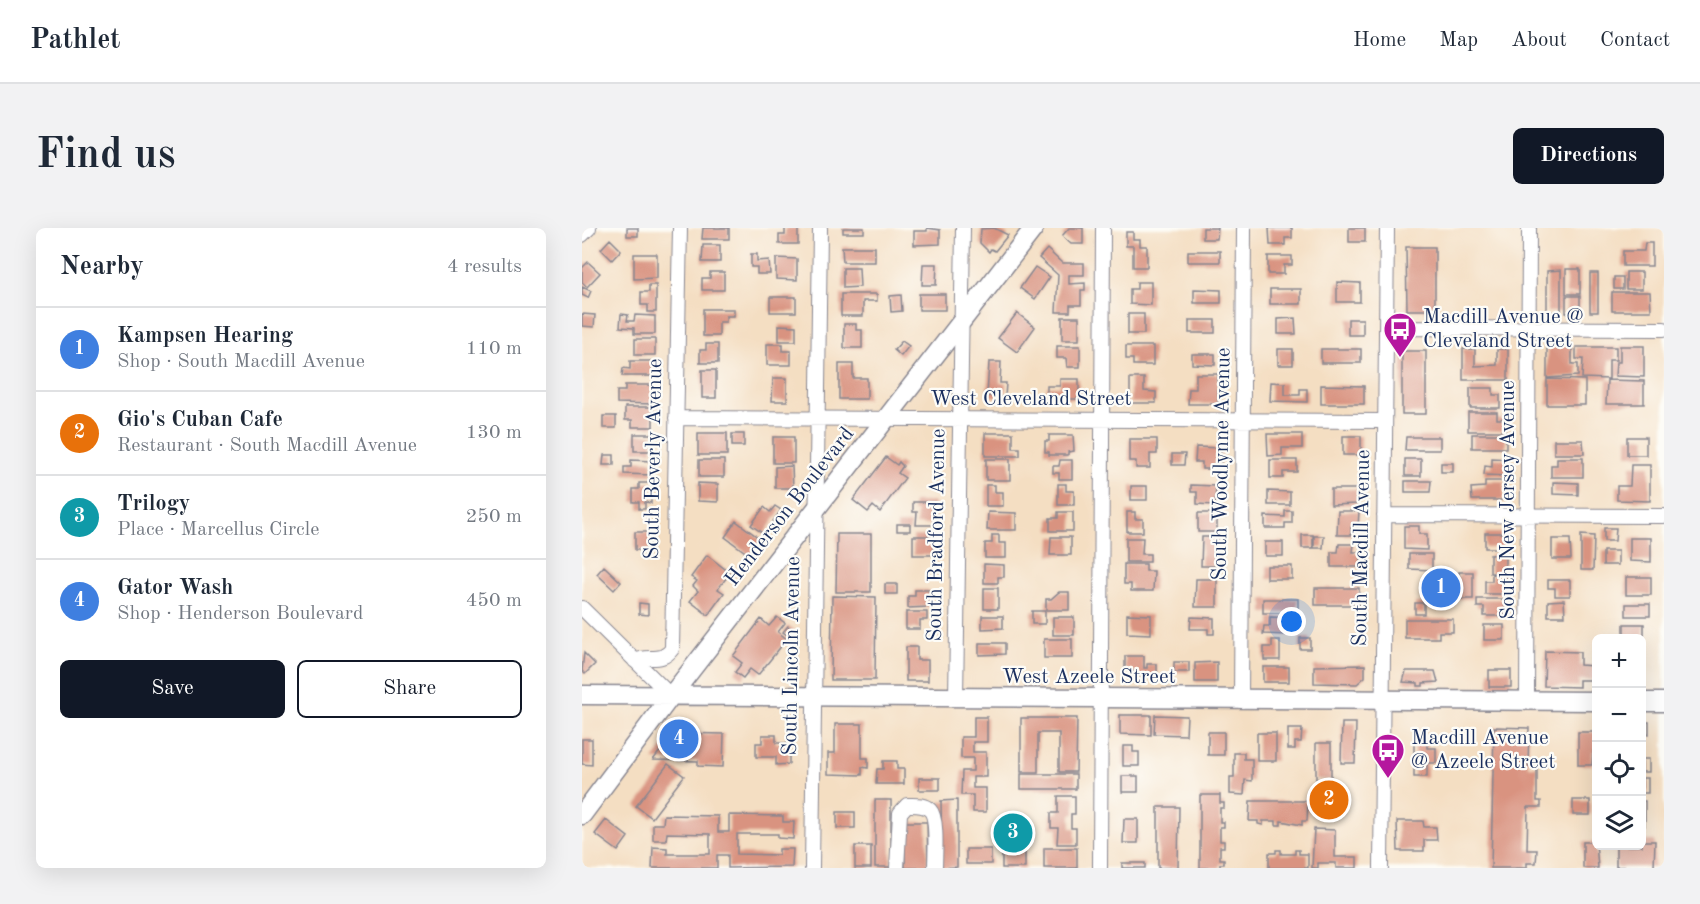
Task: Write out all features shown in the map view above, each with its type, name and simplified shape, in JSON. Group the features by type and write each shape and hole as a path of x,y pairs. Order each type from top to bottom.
{"main road":[{"name":"Henderson Boulevard","path":"582,815 671,696 815,514 1034,228"},
{"name":"West Azeele Street","path":"582,695 1240,701 1592,701"},
{"path":"1646,702 1664,702"}],"street":[{"path":"582,235 589,228"},
{"name":"South Beverly Avenue","path":"635,661 642,658 658,659 668,655 672,649 680,228"},
{"name":"South Lincoln Avenue","path":"812,868 812,697 820,228"},
{"name":"South Bradford Avenue","path":"956,698 963,228"},
{"path":"1100,868 1103,228"},
{"name":"South Woodlynne Avenue","path":"1240,701 1244,228"},
{"name":"South Macdill Avenue","path":"1381,868 1387,228"},
{"name":"South New Jersey Avenue","path":"1527,701 1529,228"},
{"path":"1386,327 1664,329"},
{"name":"West Cleveland Street","path":"676,418 1385,421"},
{"path":"1384,515 1664,516"},
{"path":"582,608 671,696"},
{"path":"897,868 900,813 907,806 922,805 929,808 934,817 935,868"}],"building":[{"path":"627,228 638,228 638,236 627,236"},
{"path":"703,228 729,228 729,239 702,239"},
{"path":"785,228 798,228 798,244 779,244 779,235 785,235"},
{"path":"843,228 864,228 864,233 843,233"},
{"path":"927,228 940,230 940,244 914,245 914,231 927,231"},
{"path":"994,228 1008,235 995,251 991,249 989,252 980,243 981,229"},
{"path":"1069,228 1083,228 1083,244 1071,244 1062,236"},
{"path":"1203,228 1218,228 1217,239 1203,239"},
{"path":"1269,228 1292,228 1292,238 1285,238 1285,245 1270,245"},
{"path":"1349,228 1365,228 1365,242 1349,242"},
{"path":"1126,232 1133,232 1133,239 1140,239 1140,246 1147,246 1147,267 1133,267 1133,246 1126,246"},
{"path":"610,239 621,250 612,260 601,249"},
{"path":"1645,243 1652,243 1652,266 1623,266 1623,251 1644,251"},
{"path":"703,245 720,245 720,262 702,262"},
{"path":"842,247 875,247 875,262 843,262"},
{"path":"1406,247 1435,247 1435,310 1407,310"},
{"path":"1047,249 1062,263 1084,263 1084,275 1069,275 1069,284 1085,283 1085,290 1081,290 1081,305 1070,305 1070,312 1056,312 1058,275 1039,258"},
{"path":"1188,251 1220,251 1220,262 1188,262"},
{"path":"634,254 657,254 657,278 634,279"},
{"path":"751,254 757,254 757,261 769,260 770,274 757,274 757,267 751,267"},
{"path":"1268,256 1292,256 1292,265 1284,265 1284,274 1268,274"},
{"path":"776,258 797,259 797,280 776,279"},
{"path":"588,262 600,273 587,287 582,282 582,268"},
{"path":"923,264 937,264 936,285 922,285"},
{"path":"1035,267 1050,277 1035,299 1020,288"},
{"path":"843,268 859,268 860,287 843,288"},
{"path":"1566,269 1580,269 1580,294 1566,294"},
{"path":"1561,270 1561,312 1547,312 1547,271"},
{"path":"710,272 724,272 724,290 702,290 702,278 710,278"},
{"path":"1626,272 1642,272 1642,289 1626,289"},
{"path":"1590,273 1598,273 1598,312 1590,312"},
{"path":"1614,277 1623,277 1623,289 1614,289"},
{"path":"1137,282 1151,282 1151,305 1130,304 1130,289 1137,289"},
{"path":"1337,282 1360,283 1360,302 1337,302"},
{"path":"649,285 656,285 656,312 648,312 648,305 641,305 641,292 649,292"},
{"path":"582,287 591,291 588,298 582,295"},
{"path":"1194,289 1221,290 1221,303 1194,303"},
{"path":"1270,289 1301,289 1301,304 1270,304"},
{"path":"1612,292 1650,292 1651,311 1612,311"},
{"path":"841,294 877,294 877,301 863,301 863,316 841,316"},
{"path":"919,294 945,294 945,310 919,310"},
{"path":"901,295 902,311 891,312 890,296"},
{"path":"1566,296 1580,296 1580,313 1566,313"},
{"path":"770,297 796,297 796,312 770,312"},
{"path":"703,309 734,309 734,316 726,316 726,322 719,322 719,336 703,336"},
{"path":"1017,313 1035,327 1017,352 998,338"},
{"path":"582,314 595,315 594,327 582,326"},
{"path":"621,314 628,315 627,321 634,321 635,315 655,316 655,334 634,334 634,328 620,327"},
{"path":"1128,314 1144,314 1144,334 1128,334"},
{"path":"1062,317 1079,317 1079,340 1062,340"},
{"path":"1295,318 1296,334 1278,334 1278,319"},
{"path":"1348,319 1363,319 1363,335 1348,335"},
{"path":"1189,320 1215,320 1215,333 1189,333"},
{"path":"844,324 856,324 856,330 862,330 862,348 844,348"},
{"path":"779,325 796,326 796,341 779,341"},
{"path":"635,339 655,339 655,355 635,355"},
{"path":"902,341 909,346 901,356 894,350"},
{"path":"1547,343 1572,343 1572,364 1578,364 1578,376 1547,378"},
{"path":"706,344 718,344 718,363 700,363 700,350 706,350"},
{"path":"767,344 783,344 783,351 791,351 791,365 767,365"},
{"path":"1057,346 1080,346 1080,367 1067,367 1066,358 1057,358"},
{"path":"1126,346 1153,346 1153,365 1133,365 1133,359 1126,359"},
{"path":"1620,346 1644,346 1644,377 1615,376 1616,362 1620,362"},
{"path":"1576,347 1616,347 1616,360 1609,360 1609,379 1582,378 1583,359 1576,359"},
{"path":"1278,349 1293,349 1293,365 1278,365"},
{"path":"1321,349 1361,349 1361,363 1321,363"},
{"path":"1463,349 1475,349 1475,366 1497,365 1497,349 1508,349 1508,380 1463,380"},
{"path":"1402,351 1426,351 1426,414 1402,414"},
{"path":"1192,354 1215,354 1215,365 1192,364"},
{"path":"630,361 653,361 653,376 622,376 623,368 630,369"},
{"path":"989,362 1001,362 1000,383 1006,383 1005,397 987,396"},
{"path":"839,364 853,364 853,378 867,378 867,399 839,399"},
{"path":"702,370 716,370 716,398 702,398"},
{"path":"1196,374 1218,374 1218,404 1188,404 1189,389 1196,389"},
{"path":"773,378 787,378 787,401 772,401"},
{"path":"1130,378 1144,378 1144,391 1156,392 1156,403 1130,403"},
{"path":"1060,379 1079,379 1079,399 1047,399 1047,386 1060,386"},
{"path":"1547,379 1585,380 1585,405 1547,405"},
{"path":"1607,380 1644,381 1644,404 1606,404"},
{"path":"1271,382 1285,383 1285,395 1300,395 1300,389 1307,389 1307,402 1270,401"},
{"path":"625,385 654,385 654,404 617,403 617,391 625,391"},
{"path":"1321,385 1364,386 1364,404 1321,404"},
{"path":"1470,388 1493,388 1493,395 1500,395 1500,408 1470,408"},
{"path":"625,407 653,407 653,427 632,427 632,420 625,420"},
{"path":"1468,412 1497,412 1497,419 1505,419 1505,431 1468,431"},
{"path":"603,416 616,416 616,428 603,428"},
{"path":"698,433 727,433 727,455 698,455"},
{"path":"985,433 1013,433 1013,448 1020,448 1020,456 985,456"},
{"path":"634,434 652,434 652,451 634,451"},
{"path":"732,434 744,434 744,446 732,446"},
{"path":"1267,434 1302,434 1302,448 1282,448 1282,455 1268,456"},
{"path":"1472,434 1506,434 1506,448 1472,448"},
{"path":"1049,435 1073,435 1074,451 1068,452 1068,455 1049,455 1049,452 1045,452 1045,441 1049,441"},
{"path":"1343,436 1361,436 1361,455 1343,455"},
{"path":"773,437 794,437 794,463 773,463"},
{"path":"1406,437 1440,437 1440,450 1405,450"},
{"path":"1627,437 1646,437 1646,455 1627,455"},
{"path":"1129,439 1157,439 1157,454 1150,454 1150,468 1136,468 1136,461 1129,461"},
{"path":"1554,440 1583,440 1584,454 1554,454"},
{"path":"1196,447 1221,448 1221,462 1215,462 1214,469 1202,469 1202,462 1195,462"},
{"path":"1172,454 1185,454 1184,465 1172,465"},
{"path":"604,455 614,455 614,465 603,465"},
{"path":"886,457 897,465 899,462 903,466 898,473 905,478 880,512 873,506 868,512 853,500"},
{"path":"1492,458 1507,459 1506,476 1484,475 1485,466 1492,467"},
{"path":"1557,458 1583,458 1583,477 1551,477 1551,465 1557,465"},
{"path":"986,459 1010,459 1010,480 986,480"},
{"path":"1405,459 1421,459 1421,476 1405,476"},
{"path":"631,460 652,461 652,475 624,474 624,467 631,467"},
{"path":"699,460 724,460 724,477 699,477"},
{"path":"1060,460 1072,460 1072,479 1059,479 1059,473 1053,473 1053,466 1059,466"},
{"path":"1270,460 1297,460 1297,472 1283,472 1283,478 1270,478"},
{"path":"1441,463 1453,463 1453,472 1441,472"},
{"path":"1631,465 1650,465 1650,501 1617,500 1617,486 1630,486"},
{"path":"792,466 793,488 775,488 775,467"},
{"path":"1405,481 1431,481 1430,492 1405,492"},
{"path":"1485,481 1504,481 1504,500 1472,500 1471,488 1485,487"},
{"path":"1553,482 1578,483 1578,495 1553,494"},
{"path":"639,483 651,483 651,503 645,502 645,509 639,509 639,502 633,502 633,489 639,489"},
{"path":"698,483 718,484 718,502 698,501"},
{"path":"1058,484 1066,484 1066,491 1074,491 1074,505 1058,505"},
{"path":"986,485 995,485 995,492 1003,492 1003,506 986,506"},
{"path":"1191,485 1216,486 1215,505 1197,504 1197,492 1191,492"},
{"path":"1131,486 1147,486 1147,500 1131,500"},
{"path":"1331,489 1357,489 1357,504 1331,505"},
{"path":"1268,491 1290,492 1290,505 1268,505"},
{"path":"913,502 934,502 934,525 916,525 917,512 913,512"},
{"path":"775,506 781,510 764,534 751,525 764,507 770,512"},
{"path":"1285,511 1292,511 1292,523 1285,523 1285,528 1265,528 1265,516 1285,517"},
{"path":"1338,511 1359,511 1358,527 1351,527 1351,535 1337,535"},
{"path":"988,512 1016,513 1016,530 987,530"},
{"path":"1058,512 1073,512 1073,531 1050,531 1050,518 1058,518"},
{"path":"1127,512 1135,512 1135,519 1143,519 1143,532 1127,532"},
{"path":"1198,513 1217,513 1217,532 1198,532"},
{"path":"736,521 763,541 752,557 725,537"},
{"path":"897,524 910,524 910,531 897,531"},
{"path":"1404,526 1419,526 1419,534 1427,534 1427,550 1404,549"},
{"path":"1604,528 1616,528 1615,541 1604,541"},
{"path":"635,532 650,532 650,550 635,550"},
{"path":"1485,533 1506,533 1507,548 1485,548"},
{"path":"837,534 871,534 871,592 836,592"},
{"path":"992,535 999,535 999,543 1006,543 1006,558 985,558 985,543 992,543"},
{"path":"1302,535 1313,535 1313,548 1302,548"},
{"path":"1581,535 1594,536 1593,570 1581,570"},
{"path":"913,536 934,536 934,555 913,555"},
{"path":"1314,536 1324,536 1323,548 1314,548"},
{"path":"1051,537 1071,537 1071,555 1050,555"},
{"path":"1202,537 1217,537 1216,566 1201,566"},
{"path":"1126,538 1143,538 1142,554 1150,554 1150,562 1126,562"},
{"path":"1630,538 1651,538 1651,562 1630,561"},
{"path":"1552,539 1570,539 1571,559 1552,559"},
{"path":"1265,542 1283,542 1283,556 1265,556"},
{"path":"1339,544 1354,544 1353,552 1361,552 1361,567 1331,567 1331,552 1338,552"},
{"path":"1603,551 1618,551 1618,565 1603,565"},
{"path":"1409,554 1432,554 1432,570 1409,569"},
{"path":"1505,554 1505,573 1490,573 1490,555"},
{"path":"707,555 730,573 718,589 724,593 708,615 690,601 698,591 693,586 697,581 691,577"},
{"path":"984,564 1004,565 1004,577 998,577 998,583 984,583"},
{"path":"1124,564 1146,564 1146,571 1154,571 1153,591 1131,591 1131,584 1124,584"},
{"path":"604,566 621,582 614,590 597,574"},
{"path":"1267,566 1292,566 1292,579 1267,579"},
{"path":"1459,572 1473,572 1473,599 1438,599 1438,578 1459,578"},
{"path":"1492,574 1506,575 1505,594 1485,594 1485,581 1492,581"},
{"path":"1626,577 1651,577 1651,595 1626,595"},
{"path":"1196,579 1217,579 1217,607 1195,607"},
{"path":"1548,580 1570,580 1570,596 1555,596 1555,588 1548,588"},
{"path":"885,584 897,584 897,594 885,594"},
{"path":"984,588 998,588 998,609 984,609"},
{"path":"1315,588 1359,588 1359,605 1315,605"},
{"path":"915,590 929,590 929,607 908,608 908,596 915,596"},
{"path":"1059,592 1069,592 1069,610 1046,610 1046,599 1051,599"},
{"path":"832,596 876,597 875,680 831,680"},
{"path":"1263,599 1298,599 1298,613 1263,613"},
{"path":"1477,599 1505,599 1505,616 1484,616 1484,607 1477,607"},
{"path":"1564,600 1565,616 1548,616 1548,601"},
{"path":"639,603 648,604 648,615 639,614"},
{"path":"1415,603 1424,603 1424,614 1415,614"},
{"path":"1626,604 1650,604 1650,616 1626,616"},
{"path":"1032,611 1045,611 1045,624 1032,624"},
{"path":"906,612 927,612 927,620 920,620 920,629 906,629"},
{"path":"1127,614 1151,615 1151,634 1127,633"},
{"path":"982,616 1003,616 1003,628 982,629"},
{"path":"777,617 785,623 778,632 787,639 758,675 750,669 743,678 735,672 742,663 733,656 761,619 769,626"},
{"path":"1053,617 1074,617 1074,635 1053,635"},
{"path":"1191,617 1214,618 1214,634 1208,634 1208,629 1190,629"},
{"path":"1270,617 1290,618 1289,635 1263,634 1264,626 1270,626"},
{"path":"1405,619 1453,619 1453,632 1439,632 1439,638 1405,638"},
{"path":"1624,624 1644,624 1644,634 1624,634"},
{"path":"1484,625 1504,625 1504,640 1484,640"},
{"path":"788,626 798,633 793,639 783,632"},
{"path":"1300,638 1310,638 1310,649 1300,649"},
{"path":"1044,639 1072,639 1072,658 1044,658"},
{"path":"1272,640 1280,640 1280,660 1264,660 1264,647 1272,647"},
{"path":"979,643 1005,643 1005,654 979,655"},
{"path":"906,647 917,647 917,660 928,660 928,681 906,681"},
{"path":"1545,651 1580,652 1580,665 1592,666 1592,680 1579,680 1579,687 1544,686"},
{"path":"584,653 595,664 585,674 582,671"},
{"path":"1125,656 1144,656 1144,668 1147,668 1147,664 1157,664 1157,676 1133,676 1133,670 1125,670"},
{"path":"1174,662 1189,662 1189,672 1174,672"},
{"path":"1217,662 1217,682 1195,682 1195,663"},
{"path":"1365,665 1365,677 1357,684 1314,683 1314,666"},
{"path":"1263,667 1289,667 1289,682 1263,682"},
{"path":"1489,670 1511,670 1511,687 1489,687"},
{"path":"1406,671 1435,671 1438,682 1423,683 1423,686 1418,686 1418,683 1403,682"},
{"path":"1120,715 1151,715 1151,735 1120,734"},
{"path":"1155,715 1187,716 1186,735 1154,734"},
{"path":"974,717 987,717 987,742 973,742 973,752 986,752 986,777 973,777 973,788 986,788 986,812 973,812 973,795 961,795 962,771 973,771 973,758 961,758 961,737 974,737"},
{"path":"1021,718 1077,718 1076,772 1059,772 1059,733 1038,733 1038,772 1021,772"},
{"path":"1646,722 1649,722 1649,734 1646,734"},
{"path":"1342,723 1356,723 1355,763 1341,763"},
{"path":"835,724 862,724 862,758 868,758 868,768 862,767 862,775 828,774 828,753 835,753"},
{"path":"1494,727 1529,728 1528,766 1537,766 1537,801 1541,801 1541,807 1528,807 1527,850 1537,850 1536,863 1527,863 1527,868 1491,868"},
{"path":"1288,729 1302,729 1301,742 1295,742 1295,749 1288,749"},
{"path":"1208,732 1224,732 1224,755 1208,755"},
{"path":"1578,732 1592,732 1592,765 1578,765"},
{"path":"674,733 724,734 723,767 698,766 698,761 653,760"},
{"path":"1257,733 1276,733 1276,761 1257,761"},
{"path":"762,735 776,735 776,743 789,743 789,764 776,765 776,757 756,757 756,743 762,743"},
{"path":"582,739 592,739 592,765 582,764"},
{"path":"1414,741 1427,743 1427,748 1436,748 1436,763 1427,763 1427,777 1414,777"},
{"path":"1316,743 1331,743 1331,780 1316,779"},
{"path":"1123,746 1133,746 1133,752 1139,752 1139,766 1123,766"},
{"path":"1234,753 1244,753 1244,759 1252,759 1252,781 1245,780 1244,795 1230,794 1230,777 1234,777"},
{"path":"1646,759 1649,759 1649,772 1646,772"},
{"path":"883,761 897,761 897,769 904,769 904,784 876,784 877,769 883,769"},
{"path":"668,764 684,776 652,818 636,806"},
{"path":"1021,774 1076,774 1076,789 1021,789"},
{"path":"1122,776 1138,776 1138,792 1122,792"},
{"path":"919,778 940,778 940,790 919,790"},
{"path":"1646,778 1648,778 1648,793 1646,793"},
{"path":"1323,784 1342,784 1342,809 1317,809 1317,790 1323,791"},
{"path":"1200,795 1220,795 1220,803 1224,803 1224,808 1220,808 1220,822 1224,822 1224,827 1220,827 1220,841 1224,841 1224,847 1220,847 1220,859 1224,859 1224,864 1220,864 1220,868 1200,868"},
{"path":"1058,796 1075,796 1075,814 1071,814 1071,828 1076,828 1076,844 1057,844 1058,828 1051,828 1051,813 1058,813"},
{"path":"875,800 891,800 891,867 875,867"},
{"path":"957,800 957,867 942,868 941,801"},
{"path":"1573,800 1590,800 1590,815 1573,815"},
{"path":"1250,801 1308,801 1307,821 1302,821 1302,825 1281,821 1281,825 1276,825 1276,821 1263,821 1263,825 1258,824 1258,821 1249,821"},
{"path":"1158,807 1179,807 1178,868 1158,868"},
{"path":"837,812 855,812 855,828 837,828"},
{"path":"664,815 718,816 718,832 729,832 729,815 783,816 783,822 794,822 793,839 778,838 778,834 737,834 737,854 779,855 779,849 793,849 792,867 728,868 728,855 717,855 717,868 652,868 653,847 667,848 667,854 710,854 710,834 667,833 666,840 653,840 653,824 663,824"},
{"path":"1124,819 1138,819 1138,843 1123,843"},
{"path":"606,820 628,837 618,851 595,834"},
{"path":"1397,821 1423,821 1424,827 1436,827 1437,840 1424,840 1424,851 1398,851"},
{"path":"905,822 927,822 928,868 905,868"},
{"path":"1002,827 1025,827 1025,868 1002,868"},
{"path":"1314,829 1335,830 1335,857 1357,857 1357,868 1336,868 1336,863 1318,863 1318,868 1312,868"},
{"path":"1646,841 1655,841 1654,867 1616,867 1616,850 1646,850"},
{"path":"1583,842 1592,842 1592,850 1597,850 1598,868 1583,868"},
{"path":"855,846 871,846 871,868 855,868"},
{"path":"1044,848 1077,848 1077,868 1044,868"},
{"path":"966,849 991,849 991,864 966,864"},
{"path":"1276,850 1281,850 1281,854 1295,854 1295,850 1299,850 1299,854 1308,854 1308,868 1269,868 1269,853 1276,853"},
{"path":"1122,863 1145,863 1145,868 1122,868"}],"place":[{"name":"Macdill Avenue @ Cleveland Street","path":"1400,358"},
{"name":"Kampsen Hearing","path":"1441,588"},
{"name":"Gator Wash","path":"679,739"},
{"name":"Macdill Avenue @ Azeele Street","path":"1388,779"},
{"name":"Gio's Cuban Cafe","path":"1329,800"},
{"name":"Trilogy","path":"1013,833"}]}
